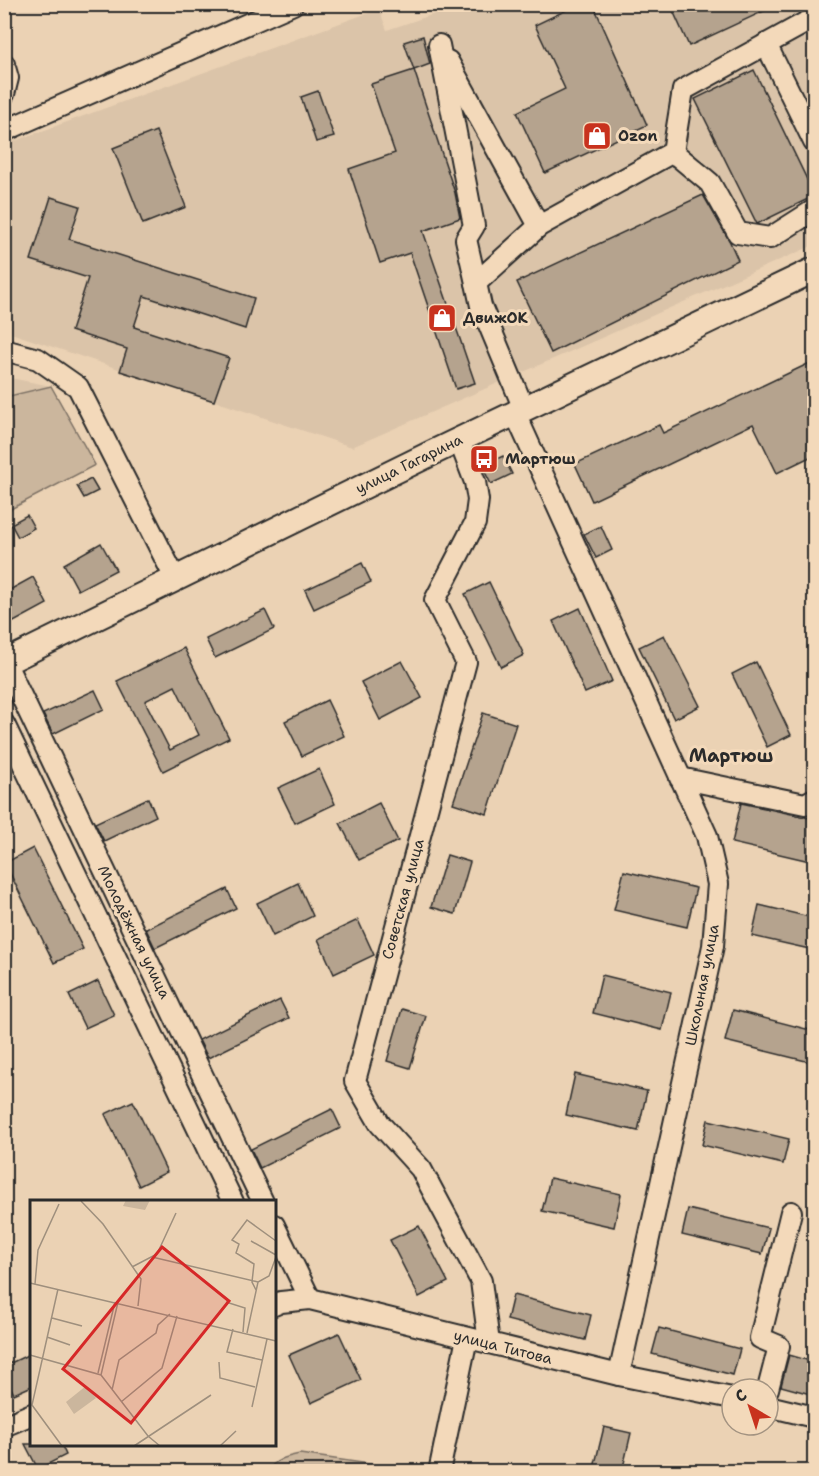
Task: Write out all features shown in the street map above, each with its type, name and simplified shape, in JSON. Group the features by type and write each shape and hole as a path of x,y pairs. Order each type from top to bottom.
{"main road":[{"name":"улица Гагарина","path":"5,662 459,440 814,270"}],"street":[{"path":"4,131 293,4"},
{"path":"673,152 683,90 808,21"},
{"path":"766,44 814,142"},
{"name":"Школьная улица","path":"539,226 439,45 474,226 466,239 481,306 519,411 707,836 718,884 713,946 619,1375"},
{"path":"4,64 9,78 4,94"},
{"path":"673,152 710,183 738,233 770,237 814,210"},
{"path":"476,283 539,226 673,152"},
{"path":"4,350 38,359 78,387 175,578"},
{"name":"Советская улица","path":"459,440 476,482 478,500 475,523 435,600 466,662 355,1081 380,1124 421,1169 482,1281 489,1343"},
{"name":"Молодёжная улица","path":"5,662 262,1200"},
{"name":"Молодёжная улица","path":"4,724 232,1200"},
{"path":"680,778 805,804 814,799"},
{"path":"771,1377 779,1346 760,1338 791,1212"},
{"path":"276,1229 310,1299"},
{"name":"улица Титова","path":"277,1299 310,1299 619,1375 720,1396"},
{"path":"439,1472 467,1338"},
{"path":"780,1409 814,1417"},
{"path":"4,1426 30,1415"}],"shaded area":[{"path":"461,5 814,5 814,245 352,447 5,331 4,26 16,72 9,143 379,9 387,30"},
{"path":"5,377 51,386 5,397"},
{"path":"51,386 95,465 5,512 5,397"},
{"path":"300,1454 390,1467 398,1471 268,1471 278,1461"}],"building":[{"path":"579,4 593,4 647,125 545,173 517,112 565,89 535,25"},
{"path":"670,4 779,4 689,46"},
{"path":"423,36 430,64 414,70 404,42"},
{"path":"414,70 455,193 460,218 423,231 475,383 456,389 410,253 380,263 349,169 395,153 371,84"},
{"path":"754,70 814,194 757,224 695,99"},
{"path":"318,91 334,137 316,142 301,97"},
{"path":"156,131 186,207 143,224 113,148"},
{"path":"703,195 738,260 551,353 517,282"},
{"path":"51,197 80,206 69,239 254,298 245,329 144,296 134,327 229,358 214,401 120,371 127,349 71,331 88,278 31,260"},
{"path":"814,361 814,455 777,473 753,424 592,501 575,464 659,425 663,433"},
{"path":"503,456 512,474 491,484 482,466"},
{"path":"91,479 98,491 84,498 77,486"},
{"path":"27,515 34,528 18,537 11,524"},
{"path":"601,526 612,550 596,558 584,534"},
{"path":"101,543 116,570 78,590 64,564"},
{"path":"362,563 371,582 314,609 305,590"},
{"path":"33,577 47,604 10,624 4,614 4,593"},
{"path":"489,582 524,655 501,667 465,594"},
{"path":"580,608 612,681 585,693 553,621"},
{"path":"265,610 274,629 215,658 206,639"},
{"path":"664,635 700,706 674,719 639,647"},
{"path":"184,648 229,738 163,771 117,681","holes":["175,686 199,735 170,750 145,701"]},
{"path":"402,661 422,698 380,720 361,682"},
{"path":"756,662 791,735 767,747 732,674"},
{"path":"95,690 104,709 53,734 43,714"},
{"path":"327,700 344,736 302,756 285,721"},
{"path":"483,713 516,724 487,814 453,803"},
{"path":"319,769 335,804 295,823 278,788"},
{"path":"148,798 156,816 104,841 95,823"},
{"path":"379,803 398,841 359,860 340,823"},
{"path":"741,803 814,819 814,862 732,843"},
{"path":"33,848 83,949 54,963 5,863"},
{"path":"447,855 470,862 455,914 431,907"},
{"path":"624,871 696,888 687,927 614,910"},
{"path":"298,883 313,916 273,936 257,903"},
{"path":"227,889 236,908 155,948 146,929"},
{"path":"759,905 814,918 814,950 752,936"},
{"path":"358,920 374,955 334,974 318,939"},
{"path":"602,975 671,992 662,1030 593,1013"},
{"path":"98,981 114,1015 85,1028 69,995"},
{"path":"280,1000 289,1018 208,1058 199,1040"},
{"path":"402,1009 426,1016 410,1068 387,1061"},
{"path":"733,1010 814,1031 814,1063 725,1041"},
{"path":"575,1074 647,1091 638,1131 566,1115"},
{"path":"133,1101 167,1172 139,1186 105,1114"},
{"path":"332,1109 341,1128 260,1168 251,1149"},
{"path":"708,1120 789,1139 783,1164 702,1145"},
{"path":"550,1178 621,1194 614,1227 542,1211"},
{"path":"688,1209 769,1228 762,1254 682,1235"},
{"path":"419,1226 448,1282 419,1297 390,1240"},
{"path":"513,1295 591,1315 585,1340 507,1320"},
{"path":"659,1328 740,1349 733,1375 652,1354"},
{"path":"339,1333 361,1380 311,1403 289,1355"},
{"path":"30,1354 30,1387 14,1394 4,1374 4,1366"},
{"path":"789,1355 814,1362 814,1395 781,1386"},
{"path":"604,1427 631,1433 622,1472 593,1472"},
{"path":"25,1444 62,1446 66,1455 38,1469"}],"place":[{"name":"Ozon","path":"597,136"},
{"name":"ДвижОК","path":"442,318"},
{"name":"Мартюш","path":"484,459"}],"district":[{"name":"Мартюш","path":"731,756"}]}
